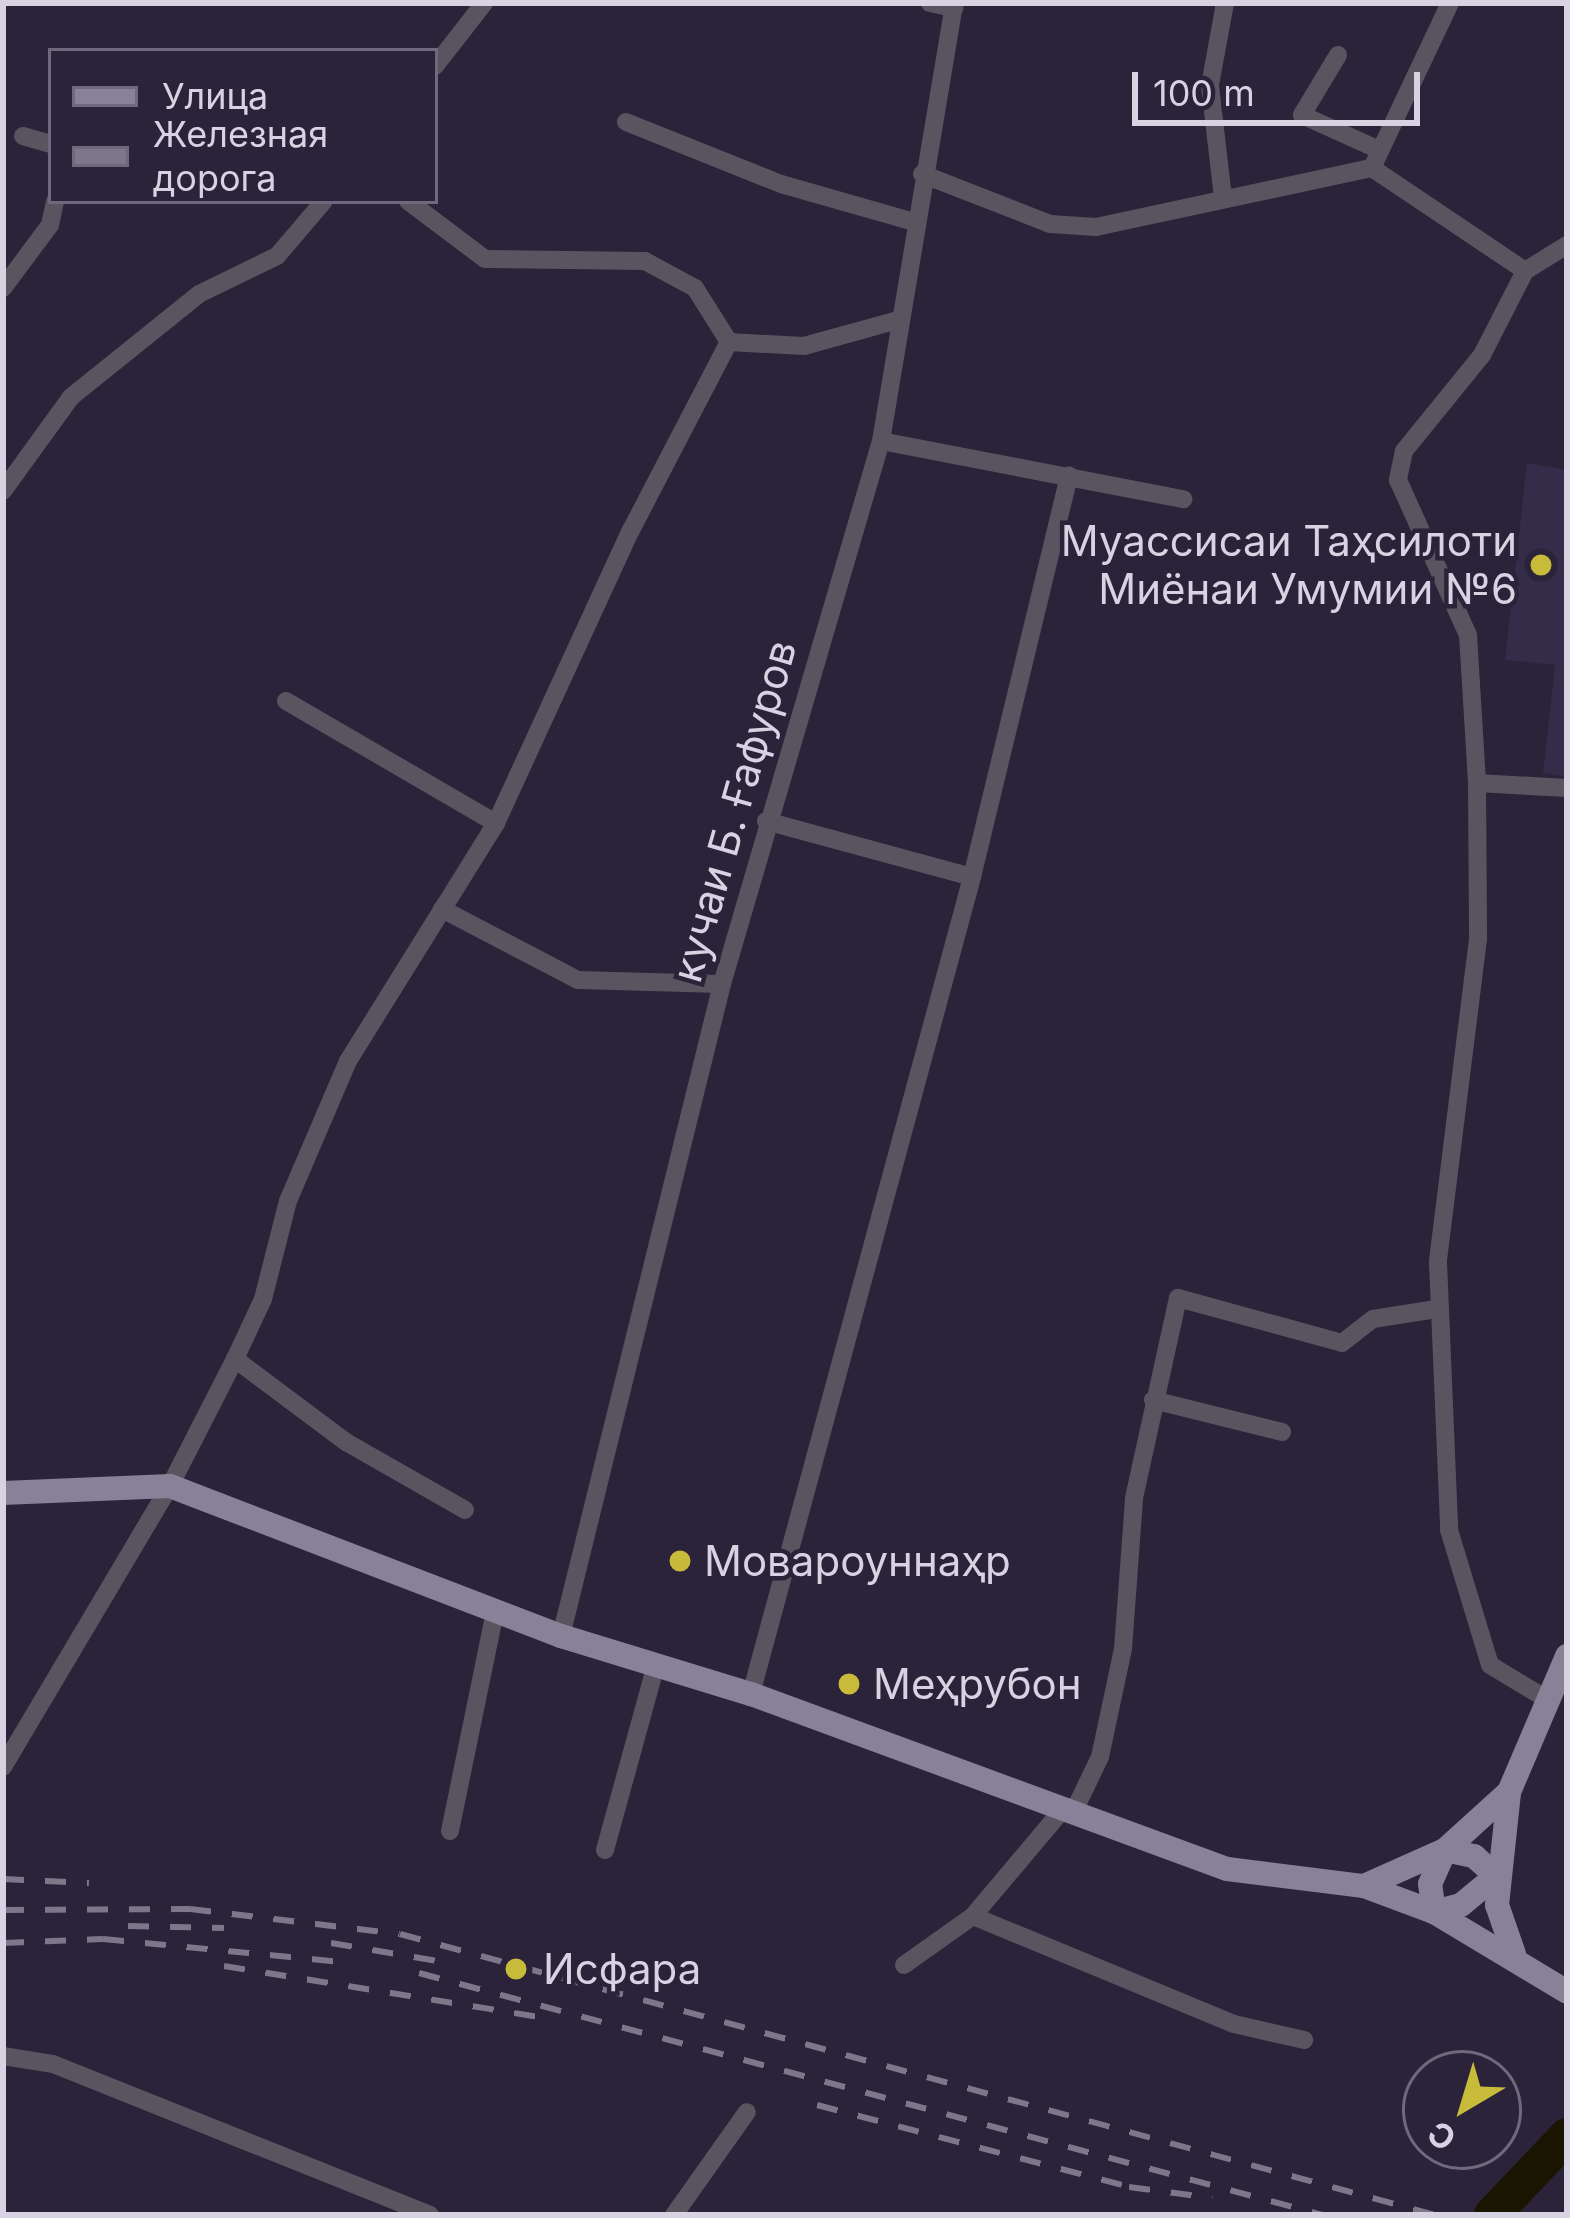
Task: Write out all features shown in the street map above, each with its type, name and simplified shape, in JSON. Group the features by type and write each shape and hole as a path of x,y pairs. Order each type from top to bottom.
{"main road":[{"path":"3,1493 170,1486 561,1636 752,1694 1226,1869 1364,1886 1434,1912 1514,1954 1567,1991"},
{"path":"1514,1954 1496,1876 1509,1792 1567,1656"},
{"path":"1364,1886 1444,1850 1509,1792"},
{"path":"1444,1850 1474,1856 1496,1876"},
{"path":"1434,1912 1430,1884 1444,1850"},
{"path":"1434,1912 1461,1905 1496,1876"}],"street":[{"path":"438,62 484,3"},
{"path":"930,3 954,5"},
{"path":"1223,198 1210,86 1225,3"},
{"path":"1376,159 1450,3"},
{"name":"кучаи Б. Ғафуров","path":"561,1636 722,984 881,441 922,174 954,5"},
{"path":"1338,55 1302,115 1376,159 1526,271"},
{"path":"626,122 782,184 914,222"},
{"path":"23,136 48,143"},
{"path":"922,174 1050,224 1157,218 1376,159"},
{"path":"3,288 50,225 54,204"},
{"path":"4,485 71,397 199,294 277,256 322,204"},
{"path":"412,204 485,259 645,261 695,288 729,343"},
{"path":"1550,1701 1490,1665 1449,1530 1436,1309 1478,939 1477,783 1468,635 1398,480 1404,451 1482,355 1526,271 1567,245"},
{"path":"729,343 804,346 898,320"},
{"path":"3,1767 170,1486 235,1359 263,1299 311,1141 388,987 496,823 630,532 729,343"},
{"path":"881,441 1183,499"},
{"path":"752,1694 972,878 1069,476"},
{"path":"286,701 496,823"},
{"path":"1477,783 1567,788"},
{"path":"766,821 972,878"},
{"path":"442,910 578,980 722,984"},
{"path":"904,1965 974,1916 1069,1809 1100,1757 1123,1649 1134,1498 1178,1298 1342,1343 1373,1319 1436,1309"},
{"path":"235,1359 346,1442 465,1510"},
{"path":"1153,1400 1282,1432"},
{"path":"450,1831 495,1611"},
{"path":"605,1850 656,1665"},
{"path":"974,1916 1234,2024 1304,2040"},
{"path":"3,2056 53,2064 430,2215"},
{"path":"674,2215 747,2112"}],"shaded area":[{"name":"Муассисаи Таҳсилоти Миёнаи Умумии №6","path":"1527,463 1567,470 1567,777 1543,773 1555,665 1505,660"}],"waterway":[{"name":"Исфара","path":"1492,2215 1567,2136"}],"railway":[{"path":"3,1879 89,1883"},
{"path":"3,1910 190,1909 400,1934 1435,2215"},
{"path":"128,1926 224,1928"},
{"path":"3,1943 103,1939 354,1963"},
{"path":"331,1943 443,1962"},
{"path":"224,1966 550,2019"},
{"path":"419,1973 1323,2215"},
{"path":"817,2105 1129,2187 1212,2198"}],"place":[{"name":"Муассисаи Таҳсилоти Миёнаи Умумии №6","path":"1541,565"},
{"name":"Мовароуннаҳр","path":"680,1561"},
{"name":"Меҳрубон","path":"849,1684"},
{"name":"Исфара","path":"516,1969"}]}
